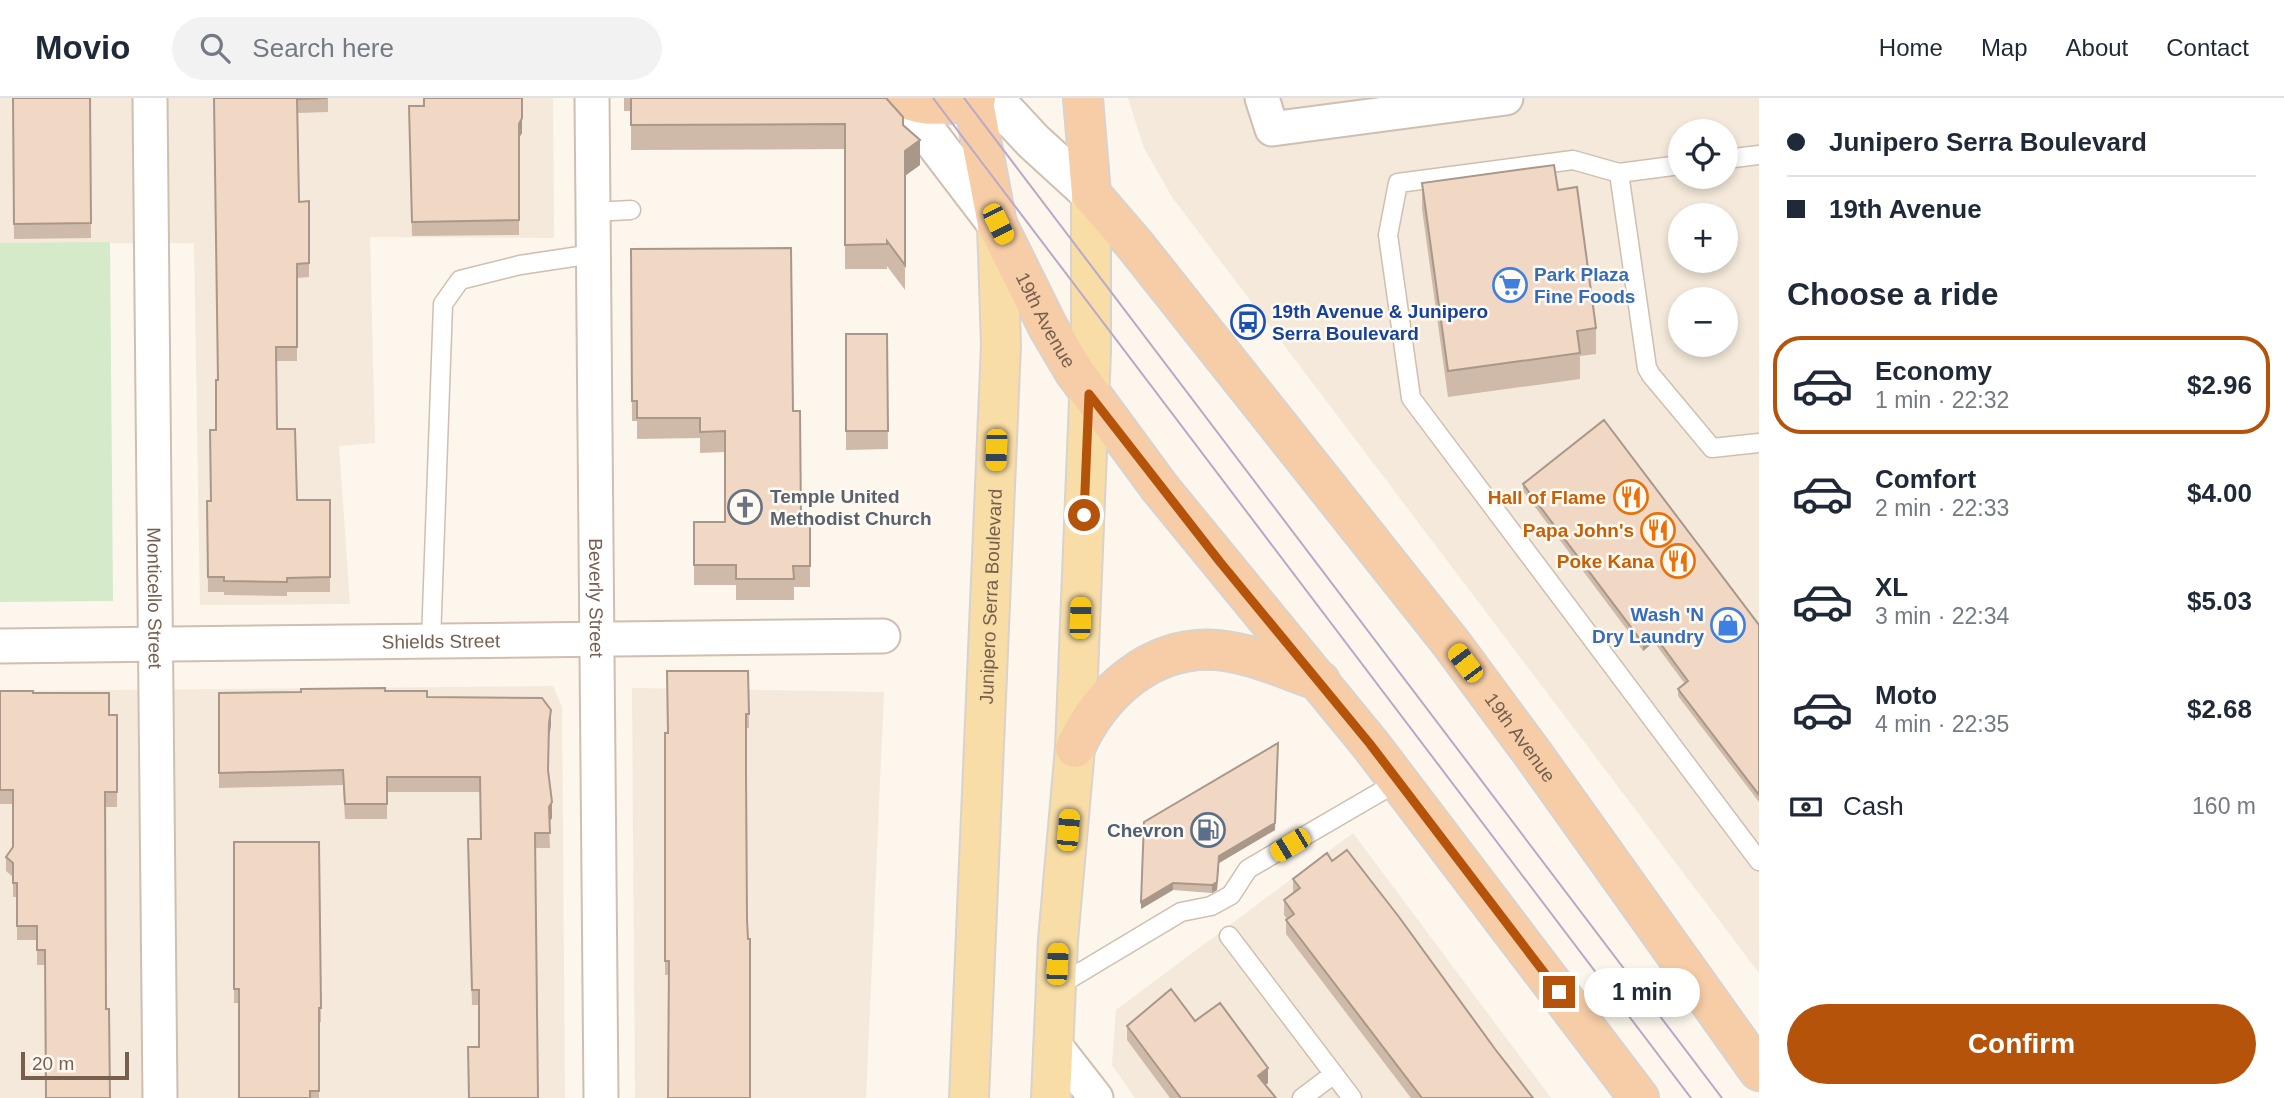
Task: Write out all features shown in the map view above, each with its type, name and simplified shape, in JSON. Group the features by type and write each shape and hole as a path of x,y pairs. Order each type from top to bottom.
{"highway":[{"path":"903,98 939,105 979,98"},
{"name":"Junipero Serra Boulevard","path":"979,98 998,224"},
{"path":"1083,98 1091,194"},
{"name":"19th Avenue","path":"1091,194 1135,245 1458,653 1759,1071"},
{"name":"19th Avenue","path":"998,224 1048,327 1089,394 1211,551 1320,681 1399,781 1639,1098"},
{"path":"1076,748 1090,718 1111,693 1143,668 1173,655 1203,650 1233,653 1320,681"}],"main road":[{"path":"1051,1098 1056,987 1076,748 1092,308 1091,194"},
{"name":"Junipero Serra Boulevard","path":"969,1098 1001,345 998,224"}],"street":[{"name":"Monticello Street","path":"150,98 160,1098"},
{"name":"Beverly Street","path":"592,98 601,1098"},
{"name":"19th Avenue","path":"903,98 998,224"},
{"name":"19th Avenue","path":"979,98 1033,141 1091,194"},
{"path":"1262,98 1272,129 1506,98"},
{"name":"Shields Street","path":"0,646 883,636"},
{"path":"1054,1043 1096,1098"}],"lane":[{"path":"1738,158 1759,155"},
{"path":"1668,167 1619,173 1573,160 1398,183 1388,234 1411,398 1759,861"},
{"path":"1619,173 1647,368 1651,376 1712,448 1759,443"},
{"path":"593,212 631,211"},
{"path":"431,640 443,304 460,280 520,265 593,254"},
{"path":"1056,987 1181,912 1211,906 1231,895 1248,869 1399,781"},
{"path":"1229,936 1352,1098"},
{"path":"1302,1098 1334,1074"}],"shaded area":[{"path":"0,98 553,98 554,238 370,237 375,443 339,446 350,604 200,605 194,243 0,243"},
{"path":"1128,98 1759,98 1759,973 1172,197 1144,148"},
{"path":"553,686 562,707 565,1098 0,1098 0,691"},
{"path":"632,688 884,692 866,1098 635,1098"},
{"path":"1353,833 1551,1098 1135,1098 1112,1065 1116,1010"}],"green space":[{"path":"110,242 113,601 0,602 0,243"}],"building":[{"path":"13,98 90,98 91,223 14,224"},
{"path":"214,98 327,98 297,99 299,202 309,201 309,263 297,264 297,347 276,347 277,429 295,429 297,500 330,500 330,577 287,578 287,582 224,581 224,577 208,577 210,430 216,430 218,380"},
{"path":"424,98 522,98 522,118 519,124 519,220 412,222 409,106 424,106"},
{"path":"631,98 886,98 903,117 903,125 920,140 905,151 905,265 887,241 887,244 845,245 845,124 631,125"},
{"name":"Park Plaza Fine Foods","path":"1554,165 1558,190 1577,187 1596,328 1577,331 1580,353 1448,371 1422,183"},
{"path":"791,248 793,411 800,411 801,524 810,524 810,566 793,566 794,579 736,579 736,565 694,565 694,522 725,522 725,431 700,432 700,418 637,418 637,401 632,401 631,249"},
{"path":"846,334 887,334 888,431 846,431"},
{"path":"1604,420 1759,625 1759,795 1678,689 1688,681 1654,635 1643,643 1523,484"},
{"path":"667,671 748,671 746,774 750,1098 668,1098 669,961 665,961"},
{"path":"385,688 385,691 427,691 427,697 542,698 551,710 548,770 552,802 549,807 550,833 535,833 538,1098 469,1098 468,1047 479,1047 479,990 472,990 468,839 481,839 480,777 387,777 387,804 345,804 343,770 219,773 219,693"},
{"path":"0,691 109,693 109,715 117,715 117,792 105,792 106,1009 109,1009 110,1098 46,1098 45,950 37,950 37,926 17,926 17,883 13,883 13,863 6,857 13,847 13,790 0,790"},
{"path":"1278,743 1275,823 1219,856 1217,882 1212,885 1173,883 1141,902 1144,822"},
{"path":"234,842 319,842 319,1091 310,1091 310,1098 239,1098 239,989 234,989"},
{"path":"1347,850 1533,1098 1422,1098 1286,920 1294,914 1284,900 1300,888 1293,879 1327,853 1332,861"},
{"path":"1171,989 1195,1021 1220,1003 1268,1068 1258,1076 1276,1098 1181,1098 1127,1026"}],"tram line":[{"path":"933,98 1691,1098"},
{"path":"964,98 1722,1098"}],"place":[{"name":"Park Plaza Fine Foods","path":"1510,285"},
{"name":"19th Avenue & Junipero Serra Boulevard","path":"1248,322"},
{"name":"Hall of Flame","path":"1631,497"},
{"name":"Temple United Methodist Church","path":"745,507"},
{"name":"Papa John's","path":"1658,530"},
{"name":"Poke Kana","path":"1678,561"},
{"name":"Wash 'N Dry Laundry","path":"1728,625"},
{"name":"Chevron","path":"1208,830"}],"route":[{"path":"1084,515 1089,394 1220,562 1370,744 1559,992"}]}
